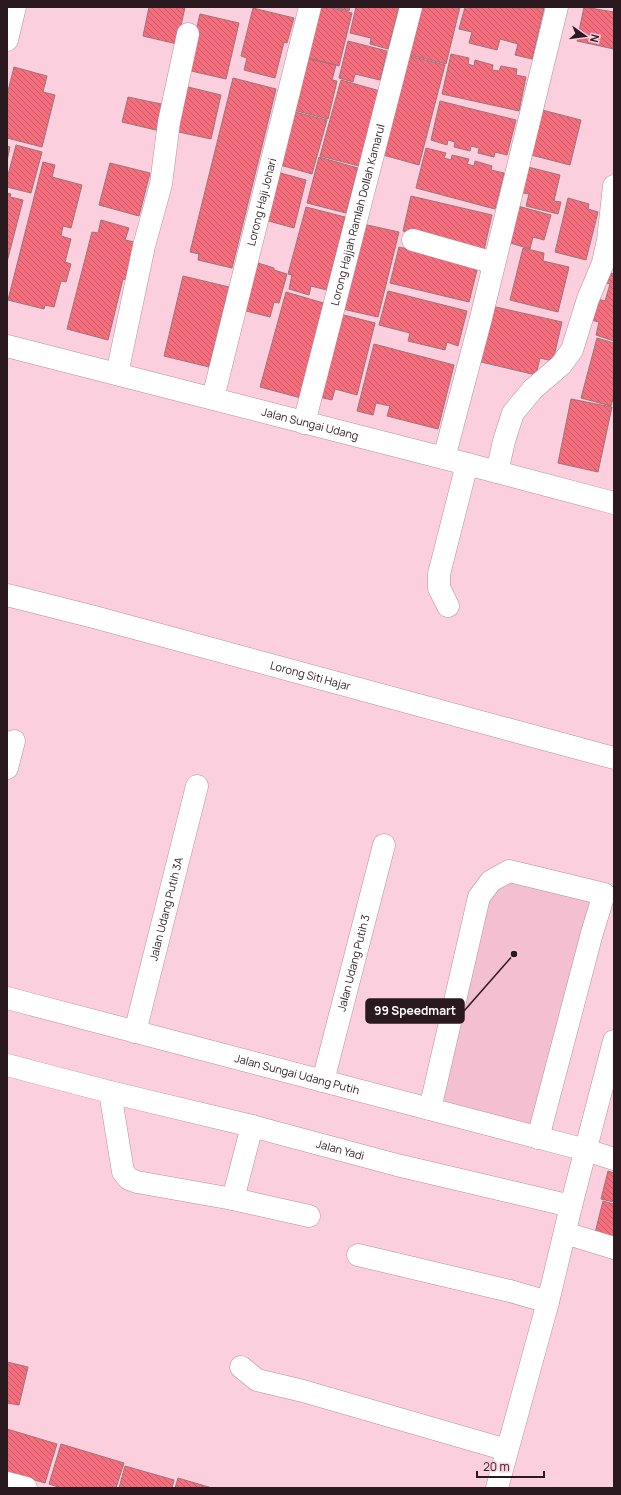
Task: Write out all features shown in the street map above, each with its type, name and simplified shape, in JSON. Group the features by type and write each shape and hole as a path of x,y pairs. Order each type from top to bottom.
{"street":[{"path":"7,40 15,7"},
{"name":"Lorong Haji Johari","path":"213,398 310,7"},
{"name":"Lorong Hajjah Ramlah Dollah Kamarul","path":"304,423 412,7"},
{"path":"444,458 557,7"},
{"path":"117,374 144,246 161,184 169,122 188,34"},
{"path":"497,472 504,441 514,413 533,388 561,365 572,350 588,299 603,263 608,240 614,186"},
{"path":"413,240 494,263"},
{"name":"Jalan Sungai Udang","path":"7,346 444,458 614,504"},
{"path":"448,606 439,588 439,574 467,464"},
{"name":"Lorong Siti Hajar","path":"7,595 94,617 614,758"},
{"path":"7,768 14,741"},
{"name":"Jalan Udang Putih 3A","path":"135,1032 197,786"},
{"name":"Jalan Udang Putih 3","path":"323,1081 384,845"},
{"path":"430,1109 479,897 491,881 509,871 609,886 592,933 538,1138"},
{"name":"Jalan Sungai Udang Putih","path":"7,998 586,1150 614,1159"},
{"path":"497,1488 548,1302 566,1233 571,1206 614,1042"},
{"name":"Jalan Yadi","path":"7,1065 397,1164 571,1206"},
{"path":"110,1092 123,1172 129,1179 137,1182 232,1199 309,1216"},
{"path":"232,1199 252,1126"},
{"path":"566,1233 614,1248"},
{"path":"358,1255 510,1291 548,1302"},
{"path":"241,1367 257,1380 507,1450"},
{"path":"7,1483 26,1488"}],"shaded area":[{"path":"512,879 595,896 535,1129 439,1104 486,900 494,888"}],"building":[{"path":"149,7 185,7 177,44 143,36"},
{"path":"313,7 328,7 352,13 339,66 300,56"},
{"path":"332,7 350,7 349,11"},
{"path":"356,7 399,7 388,49 370,44 371,38 350,33"},
{"path":"418,7 460,7 446,64 406,54"},
{"path":"465,7 544,8 532,59 515,55 518,44 500,39 497,50 469,43 472,32 459,29"},
{"path":"584,7 614,12 614,49 577,41"},
{"path":"253,8 294,18 287,43 284,42 275,78 244,70 247,58 241,56"},
{"path":"200,14 239,23 226,79 187,70"},
{"path":"348,41 387,51 380,80 355,74 353,82 339,78"},
{"path":"402,54 445,65 419,165 376,153"},
{"path":"451,54 469,58 468,64 474,66 475,60 493,65 492,70 499,71 501,66 517,69 516,75 526,77 519,111 442,94"},
{"path":"306,58 336,65 332,80 337,81 328,119 293,110"},
{"path":"14,67 47,76 43,92 55,95 42,147 7,138 7,95"},
{"path":"233,78 276,89 232,268 198,260 199,254 190,252"},
{"path":"341,80 380,91 359,166 320,156"},
{"path":"184,86 221,95 211,139 174,131"},
{"path":"128,97 166,105 160,131 122,122"},
{"path":"440,101 516,120 507,155 495,152 494,157 478,153 479,148 471,146 470,151 454,147 455,142 448,140 447,145 431,140"},
{"path":"287,110 327,120 312,174 273,163"},
{"path":"542,110 581,120 570,165 531,155"},
{"path":"16,145 42,152 31,193 7,187 7,179"},
{"path":"7,146 10,147 7,161"},
{"path":"426,148 446,153 444,158 451,160 452,155 469,159 467,164 474,166 475,161 492,166 491,170 504,173 495,209 416,188"},
{"path":"319,157 358,168 346,213 307,203"},
{"path":"43,162 55,165 52,177 82,185 71,228 63,226 61,236 71,239 65,262 71,264 66,282 61,281 54,307 45,305 44,309 8,300"},
{"path":"110,163 150,173 139,216 99,205"},
{"path":"524,166 560,175 554,201 561,202 558,214 526,206 529,194 518,192"},
{"path":"277,172 306,180 294,228 265,220"},
{"path":"7,193 11,194 10,197 23,200 7,262"},
{"path":"411,196 492,215 484,250 403,231"},
{"path":"568,198 589,204 588,209 598,212 586,260 555,252"},
{"path":"514,205 551,215 544,240 533,237 530,249 504,241"},
{"path":"306,207 345,217 327,290 311,286 309,295 289,289 292,275 288,274"},
{"path":"101,220 129,228 125,240 139,243 129,281 123,279 108,340 67,329 92,232 98,233"},
{"path":"358,223 399,232 378,317 338,308"},
{"path":"399,247 478,266 469,302 390,283"},
{"path":"523,248 544,253 543,261 569,267 558,312 510,300"},
{"path":"255,262 287,274 279,303 274,302 270,317 242,310"},
{"path":"614,270 614,341 596,335 599,322 591,320 597,299 605,301 610,284 600,281 603,271 613,274"},
{"path":"183,276 229,287 209,367 164,356"},
{"path":"388,291 467,311 458,346 447,342 445,350 408,341 410,333 379,325"},
{"path":"286,292 327,304 301,398 260,387"},
{"path":"487,305 562,322 553,361 540,358 536,375 481,362"},
{"path":"336,313 375,323 357,395 335,389 332,400 315,396"},
{"path":"597,338 614,343 614,395 611,406 581,398"},
{"path":"374,344 454,365 438,429 387,416 390,406 376,403 373,415 357,411"},
{"path":"571,399 612,407 598,472 558,463"},
{"path":"608,1171 614,1173 614,1202 601,1199"},
{"path":"603,1201 614,1204 614,1238 595,1233"},
{"path":"7,1362 28,1367 19,1405 7,1403"},
{"path":"7,1429 57,1444 45,1483 7,1472"},
{"path":"61,1444 124,1463 116,1488 61,1488 49,1484"},
{"path":"125,1466 174,1480 172,1488 119,1488"},
{"path":"178,1478 212,1488 175,1488"}],"place":[{"name":"99 Speedmart","path":"514,954"}]}
